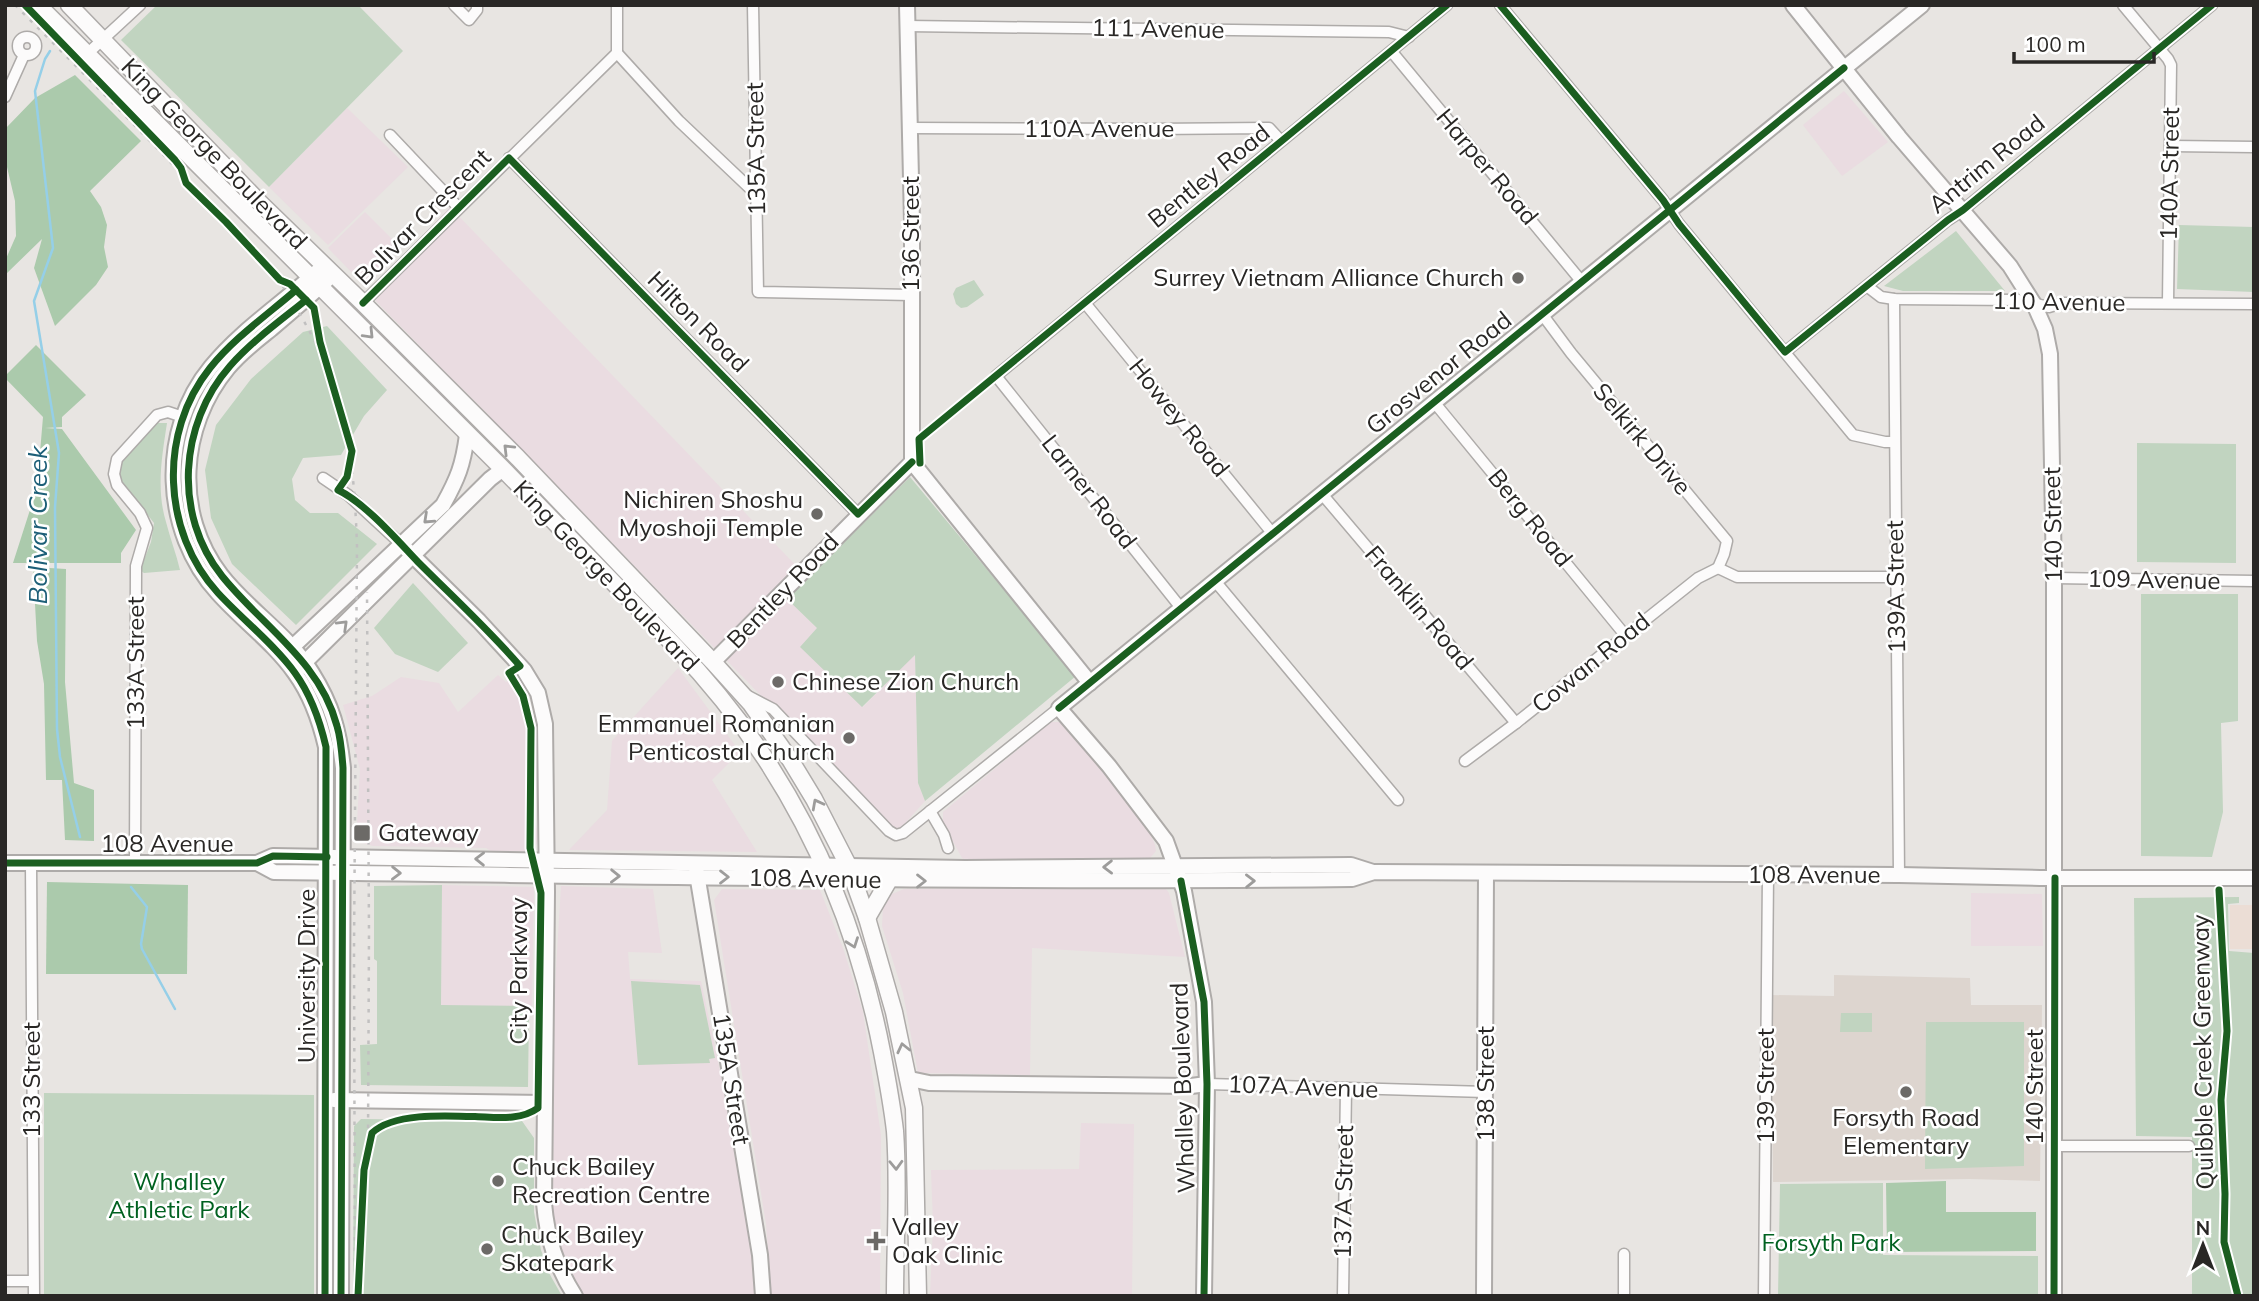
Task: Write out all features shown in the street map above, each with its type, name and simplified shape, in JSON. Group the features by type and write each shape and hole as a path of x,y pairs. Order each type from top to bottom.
{"main road":[{"name":"King George Boulevard","path":"38,5 180,148 322,275 363,303 521,461 741,692 791,761 814,799 850,872 867,918 910,1079 917,1168 918,1296"},
{"name":"King George Boulevard","path":"69,5 261,204 467,435 698,670 756,745 797,810 827,872 860,960 875,1018 894,1130 897,1178 895,1289"},
{"name":"136 Street","path":"907,5 912,462"},
{"name":"140 Street","path":"1793,5 1899,137 2010,266 2034,304 2045,329 2050,354 2054,579 2054,1296"},
{"name":"Grosvenor Road","path":"1059,708 1922,5"},
{"name":"University Drive","path":"322,275 231,345 211,367 183,417 176,444 173,484 177,515 187,545 204,577 300,667 327,700 338,726 344,768 341,1296"},
{"name":"University Drive","path":"286,653 210,559 192,511 187,469 195,428 218,380 322,275"},
{"path":"286,653 443,505 464,463 467,435"},
{"name":"Bentley Road","path":"713,662 912,462"},
{"path":"912,462 1090,683"},
{"path":"300,667 503,469"},
{"name":"City Parkway","path":"401,544 495,636 524,670 538,693 545,724 547,868 544,1203 556,1263 575,1296"},
{"name":"University Drive","path":"300,667 326,747 325,1296"},
{"name":"Whalley Boulevard","path":"1059,708 1109,766 1166,841 1181,881 1204,1002 1207,1084 1204,1296"},
{"name":"108 Avenue","path":"5,863 257,863 273,856 547,868"},
{"name":"108 Avenue","path":"257,863 274,872 342,873 547,868 850,872 965,868 1352,865 1374,872 2254,878"},
{"name":"135A Street","path":"696,870 760,1255 763,1296"},
{"name":"108 Avenue","path":"850,872 889,880 1181,881 1352,879 1374,872"},
{"name":"138 Street","path":"1483,1296 1486,873"},
{"path":"867,918 889,880"},
{"name":"107A Avenue","path":"910,1079 929,1083 1178,1086 1207,1084"},
{"path":"326,1100 544,1103"},
{"path":"895,1289 911,1296"}],"street":[{"path":"87,54 140,5"},
{"path":"454,5 469,20 477,10 477,5"},
{"path":"617,5 617,53 679,121 757,195"},
{"name":"135A Street","path":"753,5 758,292 911,295"},
{"name":"Bentley Road","path":"996,376 1447,5"},
{"path":"1500,5 1853,435 1894,442"},
{"name":"140A Street","path":"2123,5 2171,65 2168,303"},
{"name":"Antrim Road","path":"1785,352 2212,5"},
{"name":"111 Avenue","path":"907,26 1389,32 1409,37"},
{"name":"Harper Road","path":"1392,52 1582,282"},
{"name":"Bolivar Crescent","path":"363,303 617,53"},
{"path":"5,97 24,55"},
{"name":"110A Avenue","path":"910,128 1269,128 1281,141"},
{"path":"390,135 459,208"},
{"path":"2171,146 2254,147"},
{"name":"Hilton Road","path":"509,158 859,514"},
{"name":"110 Avenue","path":"1868,287 1881,297 1894,299 2018,300 2049,307 2063,303 2254,304"},
{"name":"139A Street","path":"1894,299 1899,875"},
{"name":"Howey Road","path":"1085,303 1273,534"},
{"name":"Selkirk Drive","path":"1542,314 1571,354 1727,541 1718,568"},
{"name":"Larner Road","path":"996,376 1181,608"},
{"name":"Berg Road","path":"1434,402 1625,635"},
{"name":"133A Street","path":"135,863 136,566 147,528 140,513 117,485 114,474 117,459 157,415 168,412 183,417"},
{"name":"City Parkway","path":"323,478 348,495 401,544"},
{"name":"Franklin Road","path":"1322,494 1516,723"},
{"path":"1718,568 1737,577 1895,577"},
{"name":"Cowan Road","path":"1465,761 1698,578 1718,568"},
{"name":"109 Avenue","path":"2054,579 2254,582"},
{"path":"1214,581 1398,800"},
{"name":"King George Boulevard","path":"741,692 775,711 889,831"},
{"name":"Grosvenor Road","path":"889,831 897,835 903,833 1059,708"},
{"path":"930,811 948,848"},
{"name":"133 Street","path":"31,863 34,1296"},
{"name":"139 Street","path":"1764,1296 1768,875"},
{"name":"107A Avenue","path":"1207,1084 1486,1091"},
{"name":"137A Street","path":"1343,1296 1346,1088"},
{"path":"2054,1146 2189,1146"},
{"path":"1624,1254 1624,1296"},
{"path":"5,1281 33,1281"}],"shaded area":[{"path":"1844,91 1888,142 1842,176 1803,125"},
{"path":"347,108 408,167 328,245 269,187"},
{"path":"450,207 808,578 787,599 817,628 863,707 915,654 918,783 925,801 901,828 890,828 367,292"},
{"path":"365,212 400,247 363,284 328,248"},
{"path":"678,668 740,752 712,780 757,852 569,850 607,810 612,741"},
{"path":"498,675 506,682 514,678 522,680 530,699 535,729 535,823 539,835 537,844 527,851 491,851 486,848 373,846 356,841 360,769 343,705 372,696 401,677 439,683 458,712"},
{"path":"1051,722 1061,722 1073,732 1138,815 1155,845 1156,851 1150,858 971,863 962,858 943,823 943,812"},
{"path":"442,885 534,887 532,1006 441,1006"},
{"path":"561,886 653,889 662,953 628,952 630,979 701,981 722,1080 755,1274 756,1296 583,1296 568,1273 561,1257 553,1214 554,1002"},
{"path":"1160,887 1169,893 1185,957 1032,948 1030,1075 918,1073 903,993 882,926 883,906 892,894 904,889"},
{"path":"722,889 820,890 843,948 863,1012 881,1135 880,1296 771,1296 766,1224 714,900"},
{"path":"1971,893 2042,894 2043,946 1971,946"},
{"path":"2230,905 2254,905 2254,949 2230,949"},
{"name":"Forsyth Road Elementary","path":"1834,975 1970,978 1971,1005 2042,1005 2040,1181 1969,1179 1773,1182 1771,995 1834,996"},
{"path":"1081,1123 1134,1124 1132,1296 930,1296 933,1225 931,1170 1079,1169"}],"green space":[{"path":"157,5 358,5 403,51 269,187 121,40"},
{"path":"75,75 141,141 90,191 101,207 107,225 104,247 108,267 96,285 55,326 34,268 42,239 5,275 5,261 16,236 15,201 7,167 6,128 35,98"},
{"path":"2179,225 2254,227 2254,292 2177,289"},
{"path":"1956,231 2005,291 1903,291 1884,286"},
{"path":"974,280 984,295 961,308 956,304 953,294 956,288"},
{"path":"327,326 387,390 364,416 341,455 303,458 292,479 295,500 310,513 338,513 377,544 296,625 232,564 211,518 205,470 216,425 251,379 303,332"},
{"path":"36,345 86,395 62,417 62,427 45,428 62,429 136,530 121,553 121,563 13,563 37,488 43,417 5,376"},
{"path":"157,423 167,423 161,497 180,570 144,573 140,570 151,542 154,523 119,478 121,460"},
{"path":"2137,443 2236,444 2236,563 2137,562"},
{"path":"910,477 1076,676 925,801 918,783 915,655 862,707 800,647 817,628 787,599"},
{"path":"33,567 66,569 65,682 74,783 94,790 94,841 65,840 62,780 46,780 44,684 37,641"},
{"path":"413,583 468,643 438,672 395,654 374,628"},
{"path":"2141,594 2238,594 2238,721 2221,723 2223,812 2212,857 2141,856"},
{"path":"47,882 188,885 187,974 46,974"},
{"path":"442,885 441,1005 532,1006 529,1011 528,1087 361,1085 360,1045 377,1044 374,886"},
{"path":"2239,897 2239,903 2228,904 2229,951 2254,953 2254,1296 2192,1296 2192,1137 2136,1136 2134,898"},
{"path":"631,981 700,985 715,1058 709,1059 710,1063 638,1065"},
{"path":"1841,1013 1872,1013 1872,1032 1840,1032"},
{"path":"1926,1022 2024,1022 2024,1166 1925,1169"},
{"name":"Whalley Athletic Park","path":"44,1093 314,1095 314,1296 44,1296"},
{"path":"361,1119 522,1121 534,1138 534,1212 541,1250 549,1273 562,1296 353,1296 354,1126"},
{"path":"1946,1181 1946,1212 2036,1212 2036,1251 1887,1252 1886,1183"},
{"name":"Forsyth Park","path":"1883,1183 1883,1255 2038,1256 2038,1296 1778,1296 1780,1184"}],"waterway":[{"name":"Bolivar Creek","path":"50,51 35,91 53,248 34,301 59,453 55,507 57,729 60,757 80,837"},
{"name":"Bolivar Creek","path":"131,887 147,907 142,949 175,1009"}],"railway":[{"path":"15,5 263,258 311,335 330,374 343,415 353,481 357,546 355,1296"},
{"path":"365,1233 369,934 367,592"}],"cycle path":[{"path":"25,5 175,160 186,183 280,280 290,284 314,308 320,342 352,451 347,477 338,490 380,523 520,666 509,673 523,696 531,728 530,848 541,893 538,1108 513,1117 410,1118 382,1126 372,1133 364,1170 358,1296"},
{"path":"920,463 919,439 1447,5"},
{"path":"1500,5 1663,200 1679,224 1785,352 2212,5"},
{"path":"1059,708 1844,68"},
{"path":"363,303 509,158 858,514 912,462"},
{"path":"296,290 229,347 210,368 193,394 181,422 175,452 174,482 177,512 186,541 199,568 218,593 278,652 295,673 314,708 326,747 325,1296"},
{"path":"306,300 248,348 213,389 200,415 188,470 195,526 206,552 222,576 304,663 329,703 339,736 343,768 341,1296"},
{"path":"5,863 257,863 273,856 327,857"},
{"path":"2054,1296 2055,878"},
{"path":"1181,881 1204,1002 1207,1084 1204,1296"},
{"name":"Quibble Creek Greenway","path":"2219,890 2227,1031 2221,1100 2224,1242 2238,1296"}],"place":[{"name":"Surrey Vietnam Alliance Church","path":"1518,278"},
{"name":"Nichiren Shoshu Myoshoji Temple","path":"817,514"},
{"name":"Chinese Zion Church","path":"778,682"},
{"name":"Emmanuel Romanian Penticostal Church","path":"849,738"},
{"name":"Gateway","path":"362,833"},
{"name":"Forsyth Road Elementary","path":"1906,1092"},
{"name":"Chuck Bailey Recreation Centre","path":"498,1181"},
{"name":"Valley Oak Clinic","path":"876,1241"},
{"name":"Chuck Bailey Skatepark","path":"487,1249"}]}
